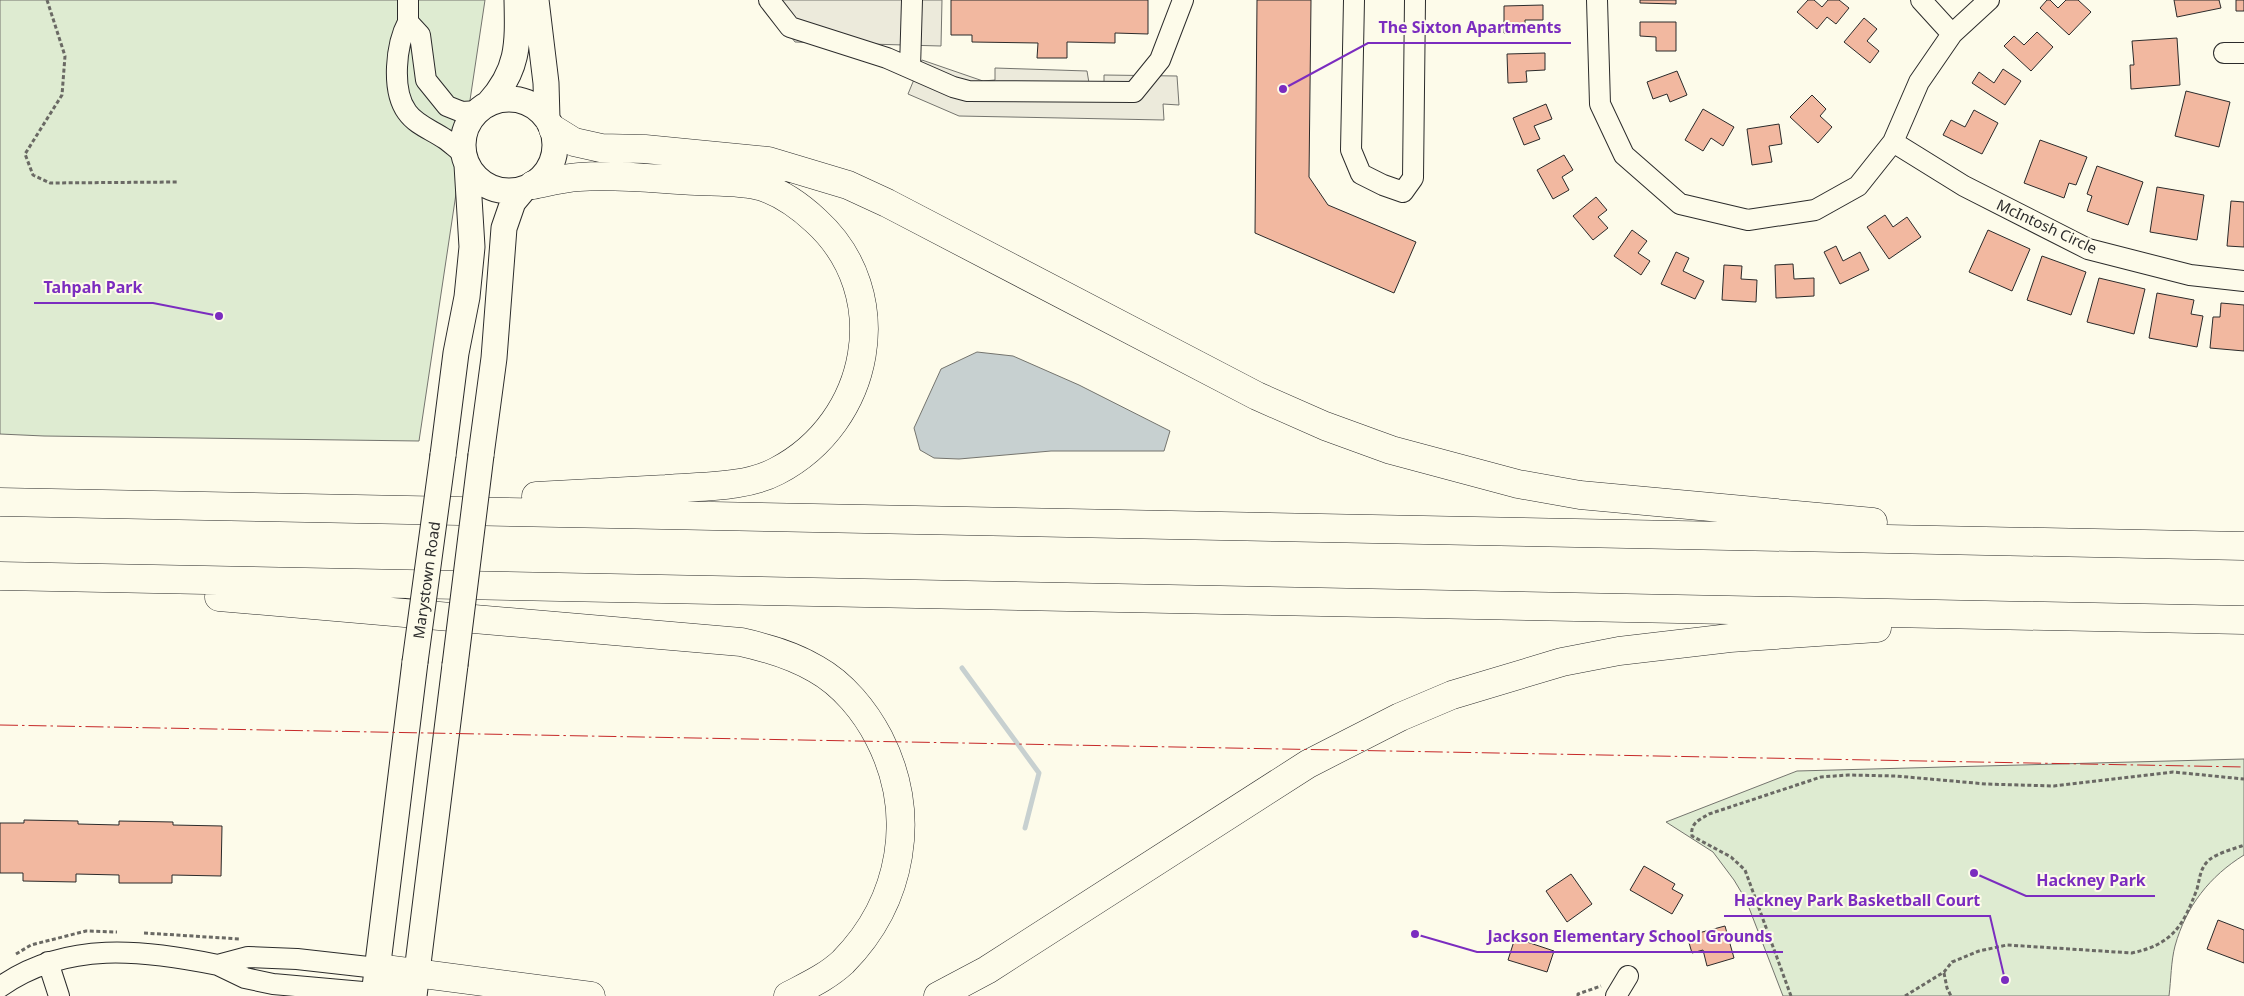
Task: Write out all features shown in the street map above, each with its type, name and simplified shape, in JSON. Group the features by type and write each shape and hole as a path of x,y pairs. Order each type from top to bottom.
{"highway":[{"path":"550,124 574,142 601,148 645,149 768,161 848,185 887,203 1257,396 1324,426 1391,450 1518,484 1580,495 1910,525 2003,542"},
{"path":"277,508 579,494 713,486 743,482 776,472 802,456 826,434 844,409 858,380 862,353 863,315 860,292 850,264 830,233 799,206 762,187 720,182 578,177 528,187"},
{"path":"0,502 2244,546"},
{"path":"0,576 2244,620"},
{"path":"0,584 203,595 742,642 780,652 818,669 848,693 870,722 890,760 900,800 901,838 894,876 880,911 864,937 842,962 816,982 788,996"},
{"path":"938,996 987,970 1308,764 1400,717 1452,695 1562,662 1619,651 1730,638 2020,616"},
{"path":"380,988 415,985 591,996"}],"main road":[{"path":"517,0 517,35 513,66 503,88 470,119 465,130 465,159 473,175 492,188 513,192 528,187 542,179 553,161 555,139 550,124 536,0"},
{"path":"483,107 510,99 521,100 531,104 550,124"},
{"name":"Marystown Road","path":"380,988 415,662 456,352 467,297 472,247 465,159"},
{"path":"415,985 494,358 504,228 513,202 528,187"}],"street":[{"path":"408,0 408,22 401,35 397,65 399,95 407,112 422,126 445,139 465,159"},
{"path":"769,0 790,27 887,58 968,91 1134,92 1160,60 1183,0"},
{"path":"910,68 912,0"},
{"path":"1354,0 1351,150 1361,174 1403,192 1413,178 1415,0"},
{"path":"1597,0 1600,104 1624,155 1680,204 1748,220 1814,210 1858,186 1893,142 1919,82 1952,34 1989,0"},
{"path":"1921,0 1952,34"},
{"path":"408,22 420,35 426,80 447,106 462,112 483,107"},
{"path":"2224,53 2244,53"},
{"name":"McIntosh Circle","path":"1893,142 1964,186 2088,249 2190,275 2244,281"},
{"path":"0,987 27,971 48,962 82,954 116,952 168,955 218,965 245,978 273,984 380,988"},
{"path":"218,965 248,958 297,960 380,988"},
{"path":"48,962 59,996"},
{"path":"1616,996 1628,976"}],"path":[{"path":"47,0 65,56 62,95 25,154 34,175 50,182 177,182"},
{"path":"1791,996 1745,870 1731,857 1692,836 1691,830 1694,823 1709,814 1821,777 1848,775 1896,776 1986,784 2054,786 2173,772 2244,779"},
{"path":"1905,996 1944,972 1952,962 1978,951 2007,945 2132,953 2152,948 2171,936 2180,927 2197,888 2202,869 2210,859 2244,845"},
{"path":"1944,972 1947,988 1951,996"}],"green space":[{"path":"0,0 485,0 419,441 0,434"},
{"path":"2244,759 2244,855 2220,872 2210,882 2186,918 2175,946 2169,996 1783,996 1746,900 1734,880 1713,852 1666,822 1797,771"}],"shaded area":[{"path":"763,0 942,0 941,46 795,42"},
{"path":"922,60 983,81 995,80 995,68 1087,71 1089,83 1104,84 1104,75 1177,76 1179,105 1163,104 1164,120 959,116 908,94"},
{"path":"977,352 1013,356 1079,385 1170,431 1164,451 1051,451 959,459 934,458 920,450 914,428 941,369"}],"building":[{"path":"951,0 1148,0 1148,34 1115,33 1115,43 1067,42 1067,58 1037,58 1038,43 972,42 972,35 951,35"},
{"path":"1257,0 1311,0 1309,177 1328,205 1416,242 1394,293 1255,233"},
{"path":"1640,0 1676,0 1676,4 1640,3"},
{"path":"1808,0 1814,0 1822,7 1828,0 1839,0 1849,8 1836,24 1827,17 1817,29 1797,12"},
{"path":"2047,0 2050,0 2058,8 2066,0 2078,0 2091,12 2069,35 2040,8"},
{"path":"2174,0 2219,0 2221,8 2177,17"},
{"path":"2236,0 2244,0 2244,11 2236,11"},
{"path":"1543,5 1543,20 1525,20 1525,33 1504,33 1504,6"},
{"path":"1864,18 1877,29 1867,41 1879,51 1870,63 1844,42"},
{"path":"1640,22 1676,22 1676,51 1656,51 1656,37 1640,36"},
{"path":"2037,32 2053,47 2031,71 2004,46 2014,36 2024,45"},
{"path":"2177,38 2180,85 2131,89 2130,65 2134,65 2132,41"},
{"path":"1545,53 1545,70 1526,71 1527,82 1508,83 1507,54"},
{"path":"2003,69 2021,81 2005,105 1972,83 1979,72 1994,83"},
{"path":"1677,71 1687,95 1670,102 1667,94 1653,99 1647,82"},
{"path":"2186,91 2230,102 2219,147 2175,136"},
{"path":"1812,95 1826,109 1820,116 1832,127 1818,143 1790,117"},
{"path":"1546,104 1552,119 1534,126 1540,139 1524,145 1513,118"},
{"path":"1703,109 1734,127 1723,146 1711,138 1703,151 1685,140"},
{"path":"1974,110 1998,123 1982,154 1943,135 1951,120 1965,127"},
{"path":"1779,124 1782,144 1769,146 1772,162 1752,165 1747,129"},
{"path":"2040,140 2087,157 2076,185 2069,183 2064,198 2024,183"},
{"path":"1564,155 1573,170 1562,177 1569,190 1553,199 1537,170"},
{"path":"2097,166 2143,182 2128,225 2087,211 2092,196 2087,194"},
{"path":"2157,187 2204,195 2197,240 2150,232"},
{"path":"1596,197 1607,210 1598,217 1608,228 1593,240 1573,216"},
{"path":"2231,201 2244,202 2244,247 2227,246"},
{"path":"1885,215 1893,227 1907,217 1921,237 1889,259 1867,227"},
{"path":"1632,230 1647,241 1638,253 1650,261 1641,275 1614,256"},
{"path":"1988,230 2030,249 2012,291 1969,272"},
{"path":"1836,246 1843,261 1860,252 1869,270 1840,284 1824,252"},
{"path":"1676,252 1689,258 1683,271 1704,281 1695,299 1661,284"},
{"path":"2042,256 2086,272 2071,315 2027,300"},
{"path":"1793,264 1794,279 1814,278 1814,296 1776,298 1775,265"},
{"path":"1724,265 1742,266 1741,279 1757,280 1756,302 1722,300"},
{"path":"2099,278 2145,289 2134,334 2087,322"},
{"path":"2157,293 2194,300 2191,314 2203,316 2197,347 2149,338"},
{"path":"2221,303 2244,305 2244,351 2210,348 2213,317 2220,317"},
{"path":"24,820 78,821 78,824 119,825 119,821 173,822 173,825 222,826 221,876 172,875 172,883 119,883 119,875 76,874 76,882 23,881 23,873 0,873 0,823 24,823"},
{"path":"1644,866 1675,884 1672,889 1683,895 1672,914 1630,890"},
{"path":"1571,874 1592,904 1567,922 1546,891"},
{"path":"2218,920 2244,930 2244,963 2207,949"},
{"path":"1725,926 1734,958 1707,966 1703,950 1692,953 1687,936"},
{"path":"1515,938 1554,951 1547,972 1508,960"}],"waterway":[{"path":"962,668 1039,773 1025,828"}],"power":[{"path":"0,725 2244,767"}],"place":[{"name":"The Sixton Apartments","path":"1283,89"},
{"name":"Tahpah Park","path":"219,316"},
{"name":"Hackney Park","path":"1974,873"},
{"name":"Jackson Elementary School Grounds","path":"1415,934"},
{"name":"Hackney Park Basketball Court","path":"2005,980"}]}
